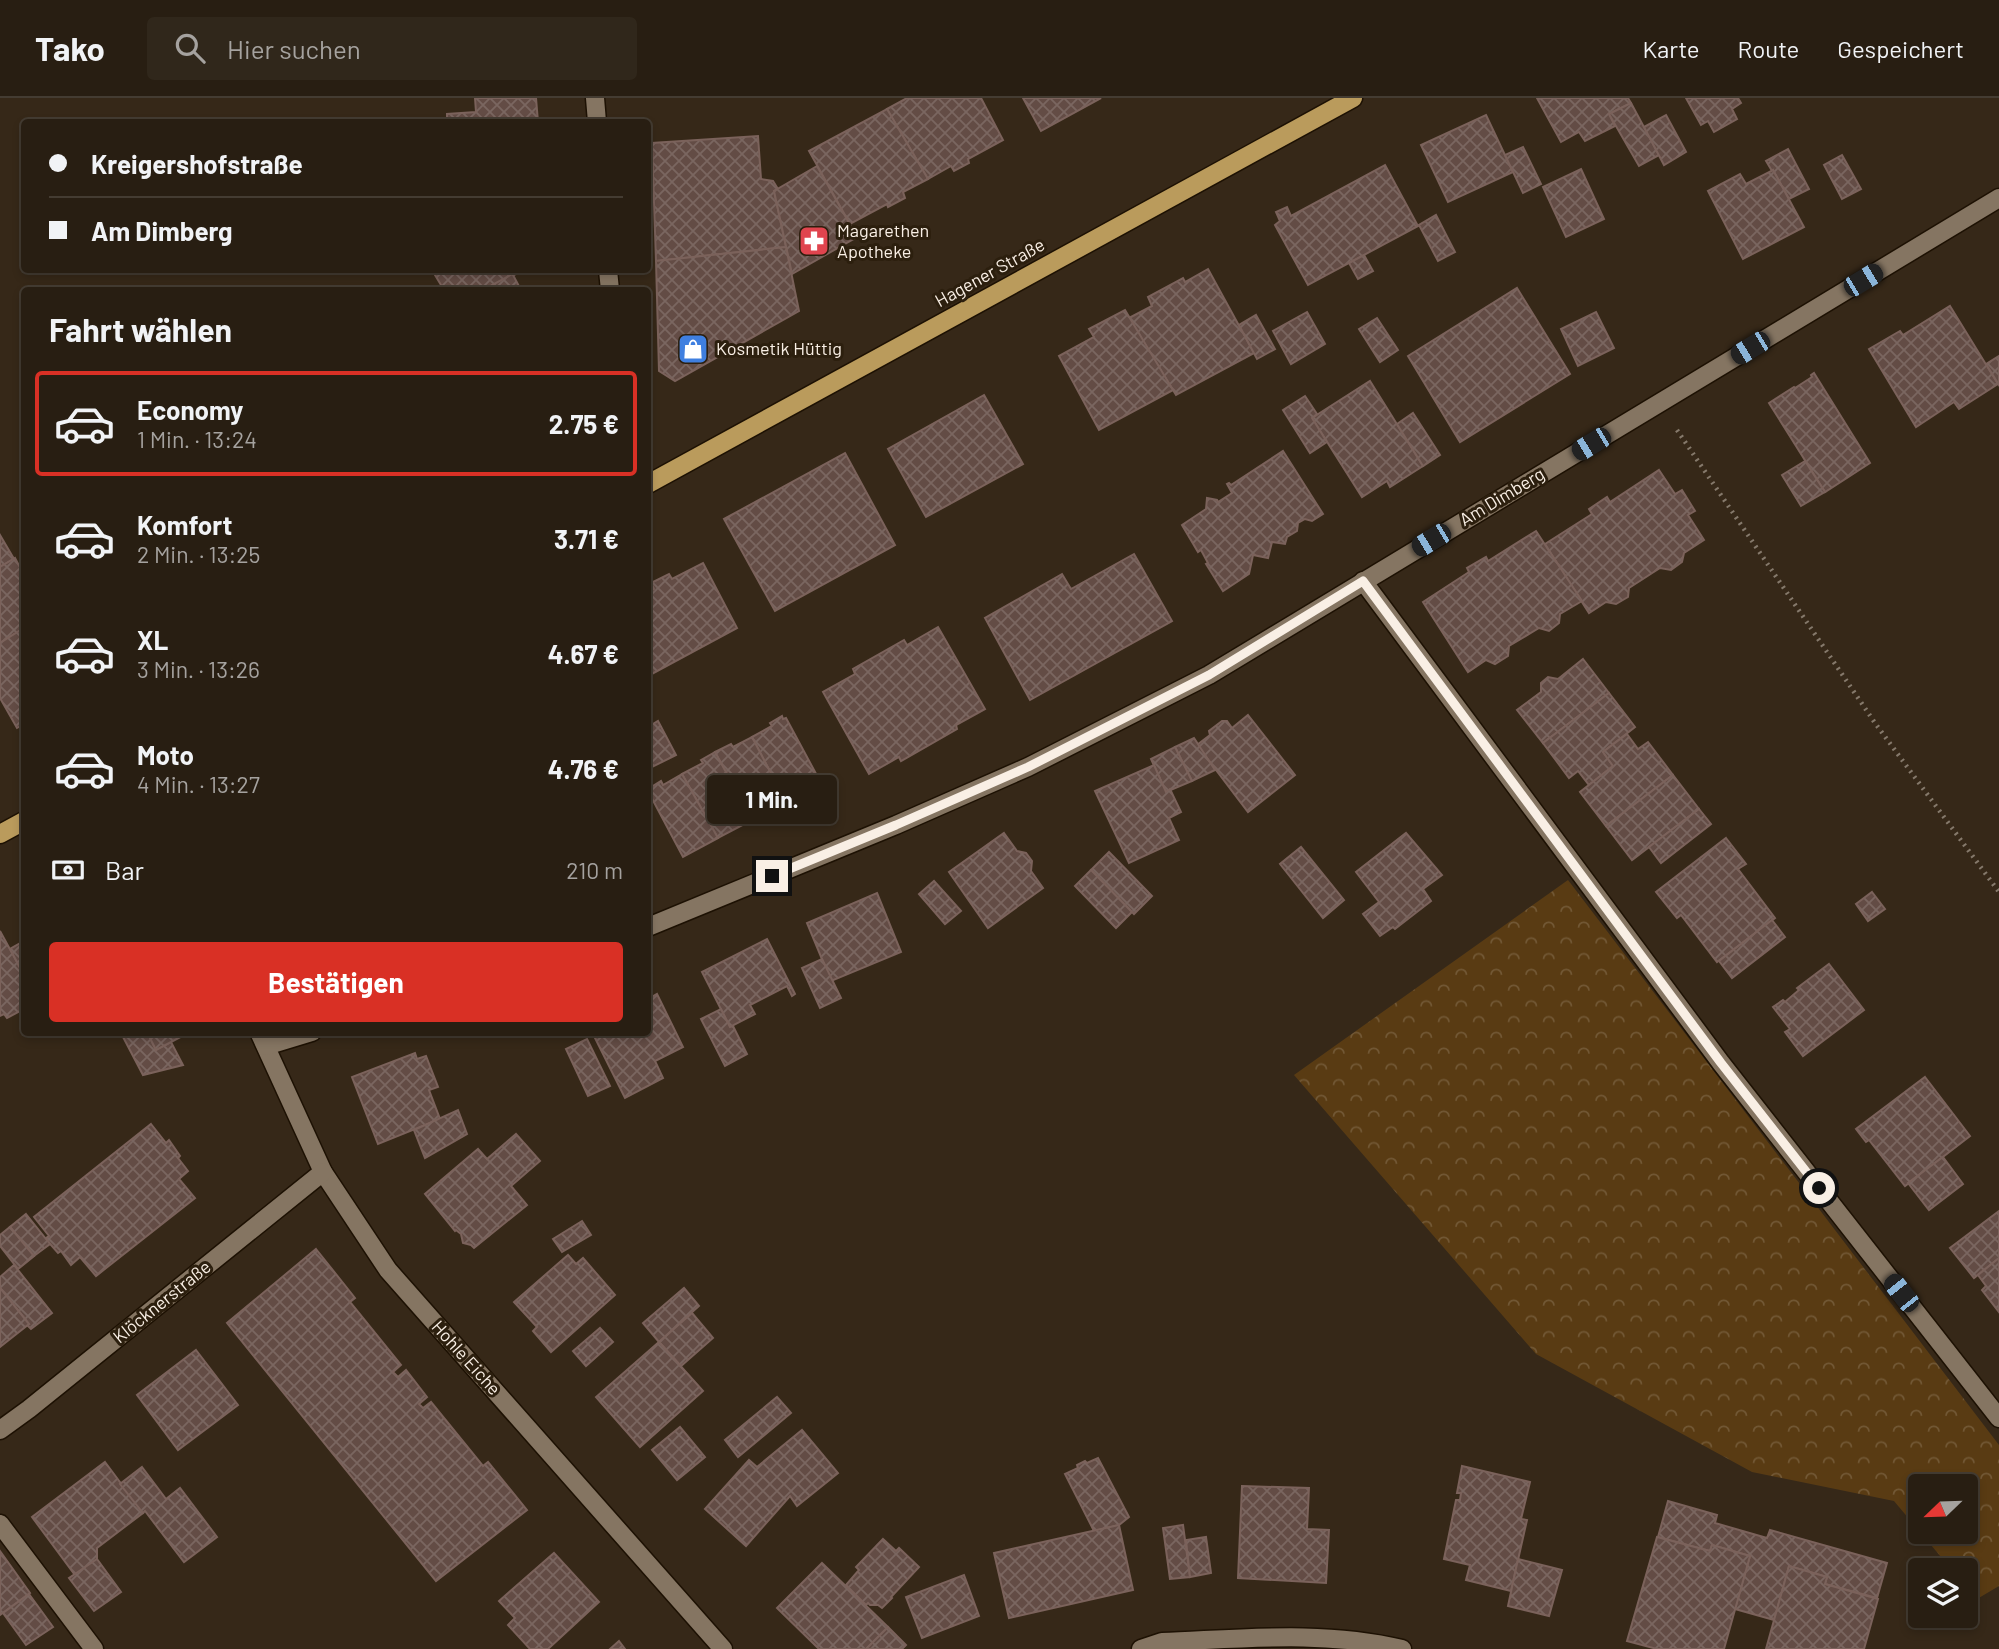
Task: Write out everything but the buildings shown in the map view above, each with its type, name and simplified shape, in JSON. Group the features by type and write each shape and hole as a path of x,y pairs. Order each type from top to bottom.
{"main road":[{"name":"Hagener Straße","path":"651,482 1353,98"},
{"path":"0,834 21,823"}],"street":[{"path":"595,98 597,119"},
{"name":"Am Dimberg","path":"651,925 896,825 1028,767 1209,675 1999,198"},
{"path":"1363,581 1721,1063 1999,1418"},
{"path":"263,1039 284,1036"},
{"name":"Hohle Eiche","path":"263,1039 323,1172 388,1270 723,1649"},
{"name":"Klöcknerstraße","path":"0,1430 323,1172"},
{"path":"0,1524 94,1649"},
{"path":"1141,1649 1162,1642 1317,1636 1377,1643 1402,1649"}],"path":[{"path":"1659,403 1874,723 1999,892"}],"green space":[{"path":"1568,880 1999,1445 1999,1586 1978,1598 1978,1558 1942,1558 1930,1544 1978,1544 1978,1474 1908,1474 1908,1518 1894,1501 1752,1472 1536,1354 1294,1075"}],"place":[{"name":"Magarethen Apotheke","path":"814,241"},
{"name":"Kosmetik Hüttig","path":"693,349"}],"route":[{"path":"772,876 1028,767 1209,675 1363,581 1721,1063 1819,1188"}]}
